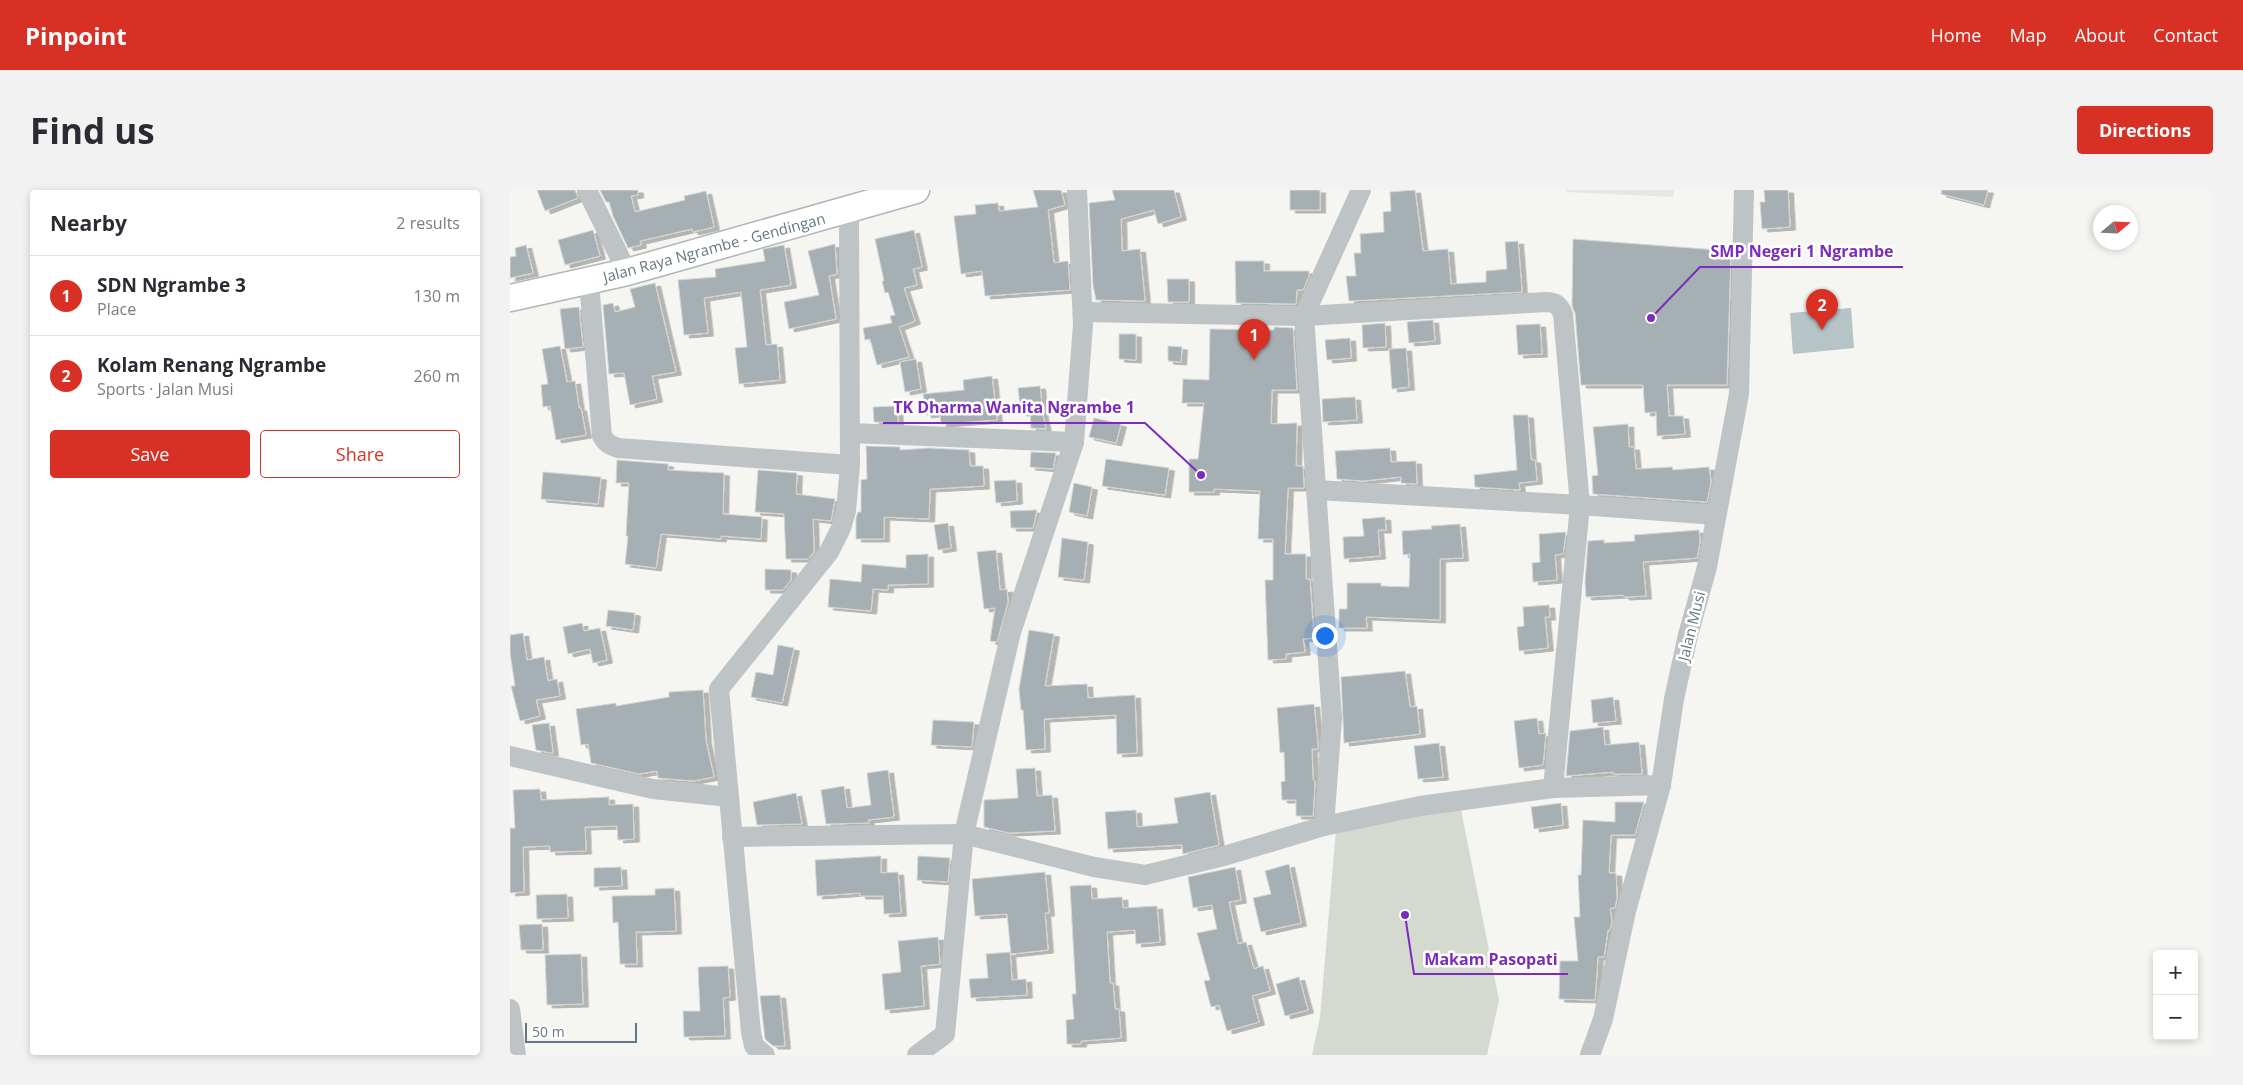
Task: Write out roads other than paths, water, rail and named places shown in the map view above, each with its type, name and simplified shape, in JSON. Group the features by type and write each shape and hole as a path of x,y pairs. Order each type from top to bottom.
{"main road":[{"name":"Jalan Raya Ngrambe - Gendingan","path":"510,298 589,282 627,272 916,190"}],"street":[{"path":"587,190 627,272"},
{"path":"917,1055 944,1034 964,834 1011,632 1074,442 1083,312 1077,190"},
{"path":"1324,826 1332,718 1304,316 1361,190"},
{"name":"Jalan Musi","path":"1590,1055 1603,1019 1626,911 1661,785 1674,699 1688,635 1707,566 1739,394 1744,190"},
{"path":"765,1055 754,1046 751,1032 719,689 829,552 841,528 846,511 850,465 849,210"},
{"path":"589,282 602,436 605,442 618,448 850,465"},
{"path":"1083,312 1304,316 1546,302 1553,302 1560,306 1563,314 1580,505 1552,788"},
{"path":"850,433 1074,442"},
{"path":"1317,490 1716,515"},
{"path":"510,756 653,789 729,797"},
{"path":"732,837 964,834 1094,867 1145,875 1224,856 1324,826 1420,806 1552,788 1661,785"},
{"path":"510,1009 516,1055"}],"place":[{"name":"SMP Negeri 1 Ngrambe","path":"1651,318"},
{"name":"Kolam Renang Ngrambe","path":"1822,330"},
{"name":"SDN Ngrambe 3","path":"1254,360"},
{"name":"TK Dharma Wanita Ngrambe 1","path":"1201,475"},
{"name":"Makam Pasopati","path":"1405,915"}]}
